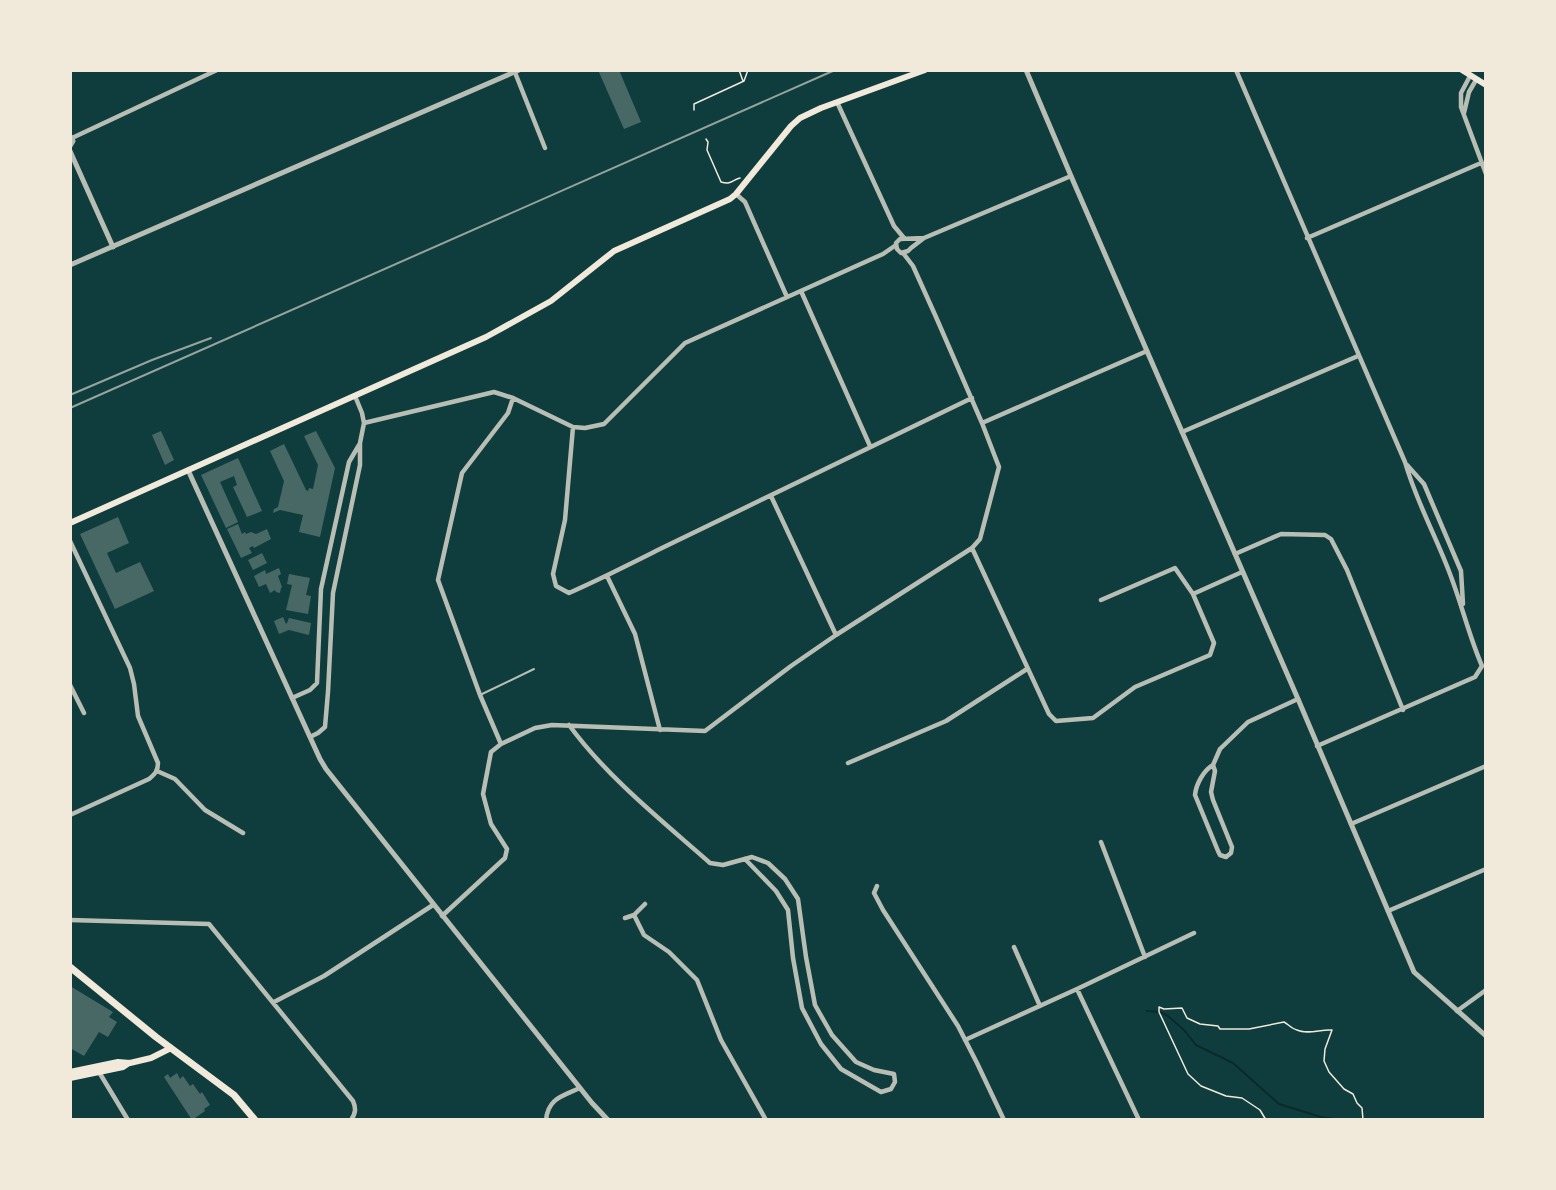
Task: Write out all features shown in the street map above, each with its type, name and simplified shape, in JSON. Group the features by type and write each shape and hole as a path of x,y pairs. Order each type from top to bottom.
{"main road":[{"path":"70,523 486,337 551,301 614,251 726,201 736,194 796,122 806,114 926,70"},
{"path":"1462,70 1485,85"},
{"path":"70,967 234,1095 255,1119"},
{"path":"70,1078 123,1067 151,1058 171,1048"},
{"path":"70,1072 118,1062 130,1063"}],"street":[{"path":"113,247 70,148 73,141 71,137 217,70"},
{"path":"1026,70 1414,972 1485,1036"},
{"path":"1236,70 1405,462 1410,481 1450,574 1471,640 1482,666 1476,677 1317,746"},
{"path":"70,265 516,71 545,148"},
{"path":"1473,78 1463,109 1465,121 1485,174"},
{"path":"442,916 505,858 507,849 491,824 483,795 491,752 501,744 536,728 552,725 705,731 836,634 972,548 980,538 999,467 972,398 913,266 911,243 894,226 837,102"},
{"path":"1307,238 1481,163"},
{"path":"883,254 908,251 924,238 1071,176"},
{"path":"736,194 745,202 787,297"},
{"path":"894,226 897,249 913,266"},
{"path":"364,423 494,392 513,398 573,427 585,428 604,424 685,343 883,254 905,239 924,238"},
{"path":"801,291 870,446"},
{"path":"982,423 1147,351"},
{"path":"1182,432 1358,356"},
{"path":"310,736 325,727 333,593 360,465 360,442 364,423 355,396"},
{"path":"501,744 480,695 438,580 462,473 508,413 513,398"},
{"path":"573,427 565,520 553,574 556,586 569,593 972,398"},
{"path":"292,698 310,690 317,683 321,589 349,462 360,442"},
{"path":"1405,462 1424,484 1461,571 1463,610"},
{"path":"188,470 320,759 331,776 580,1088 608,1119"},
{"path":"771,496 836,634"},
{"path":"1235,554 1281,534 1325,535 1331,539 1347,570 1404,710"},
{"path":"70,541 129,668 134,684 138,716 158,763 157,771 149,779 71,814"},
{"path":"972,548 1049,714 1056,721 1093,718 1135,687 1210,655 1214,643 1192,594 1175,568 1101,600"},
{"path":"1192,594 1242,572"},
{"path":"607,576 635,634 660,730"},
{"path":"849,763 946,721 1028,669"},
{"path":"70,685 84,713"},
{"path":"1213,765 1215,771 1211,792 1232,847 1231,853 1226,857 1220,855 1218,851 1195,790 1207,768 1213,765 1220,749 1248,722 1298,699"},
{"path":"569,725 633,795 710,863 723,866 745,859 752,857 768,863 785,879 798,899 815,1005 832,1035 856,1062 874,1070 894,1074 895,1082 891,1089 881,1092 841,1069 821,1044 802,1008 792,958 788,910 776,891 745,859"},
{"path":"1351,824 1485,766"},
{"path":"157,771 174,779 205,810 243,833"},
{"path":"1101,842 1145,957"},
{"path":"1388,910 1485,869"},
{"path":"877,886 874,893 883,910 965,1040 1004,1119"},
{"path":"625,918 633,915 645,904"},
{"path":"274,1002 324,976 433,905"},
{"path":"633,915 644,935 669,952 697,980 721,1040 766,1119"},
{"path":"70,920 209,924 353,1101 356,1108 351,1119"},
{"path":"965,1040 1194,933"},
{"path":"1014,947 1040,1005"},
{"path":"1077,989 1139,1119"},
{"path":"1457,1011 1485,990"},
{"path":"99,1072 128,1119"},
{"path":"546,1119 551,1104 580,1088"}],"lane":[{"path":"480,695 534,669"}],"path":[{"path":"739,70 744,81"},
{"path":"694,110 694,104 744,81 748,70"},
{"path":"706,139 707,150 721,182 734,182 739,177 742,180"},
{"path":"1266,1119 1260,1110 1242,1098 1226,1096 1201,1086 1188,1074 1159,1012 1159,1007 1182,1008 1187,1018 1200,1024 1218,1026 1220,1029 1249,1029 1284,1022 1296,1030 1306,1032 1332,1030 1325,1049 1324,1061 1329,1072 1344,1089 1353,1094 1362,1108 1363,1119"}],"building":[{"path":"598,70 619,70 641,122 624,129"},
{"path":"161,431 174,460 165,465 152,435"},
{"path":"316,431 335,468 320,537 299,532 303,515 280,510 273,513 278,507 284,481 270,451 284,444 306,490 313,489 318,465 304,436"},
{"path":"238,458 262,511 247,517 233,487 237,485 234,476 220,482 238,522 226,528 201,475"},
{"path":"118,517 129,543 107,553 116,573 140,562 154,591 115,609 80,534"},
{"path":"238,524 242,534 251,532 256,534 267,529 271,539 254,548 253,546 249,548 252,553 241,558 227,529"},
{"path":"262,553 267,563 253,570 248,560"},
{"path":"279,568 281,574 278,576 282,587 280,593 275,590 270,593 266,584 259,587 254,576 265,570 266,574"},
{"path":"289,574 310,578 306,595 311,596 308,614 286,610 292,585 287,584"},
{"path":"283,617 286,624 289,618 311,623 309,635 289,630 279,634 274,621"},
{"path":"70,986 113,1012 109,1017 117,1022 108,1037 99,1032 84,1056 70,1048"},
{"path":"177,1073 180,1079 183,1076 190,1086 193,1084 200,1094 202,1092 210,1105 192,1120 164,1077 168,1074 170,1078"}],"waterway":[{"path":"1147,1011 1160,1012 1168,1016 1196,1045 1233,1063 1279,1104 1321,1117 1341,1120"}],"railway":[{"path":"70,408 835,70"},
{"path":"70,395 211,338"}]}
